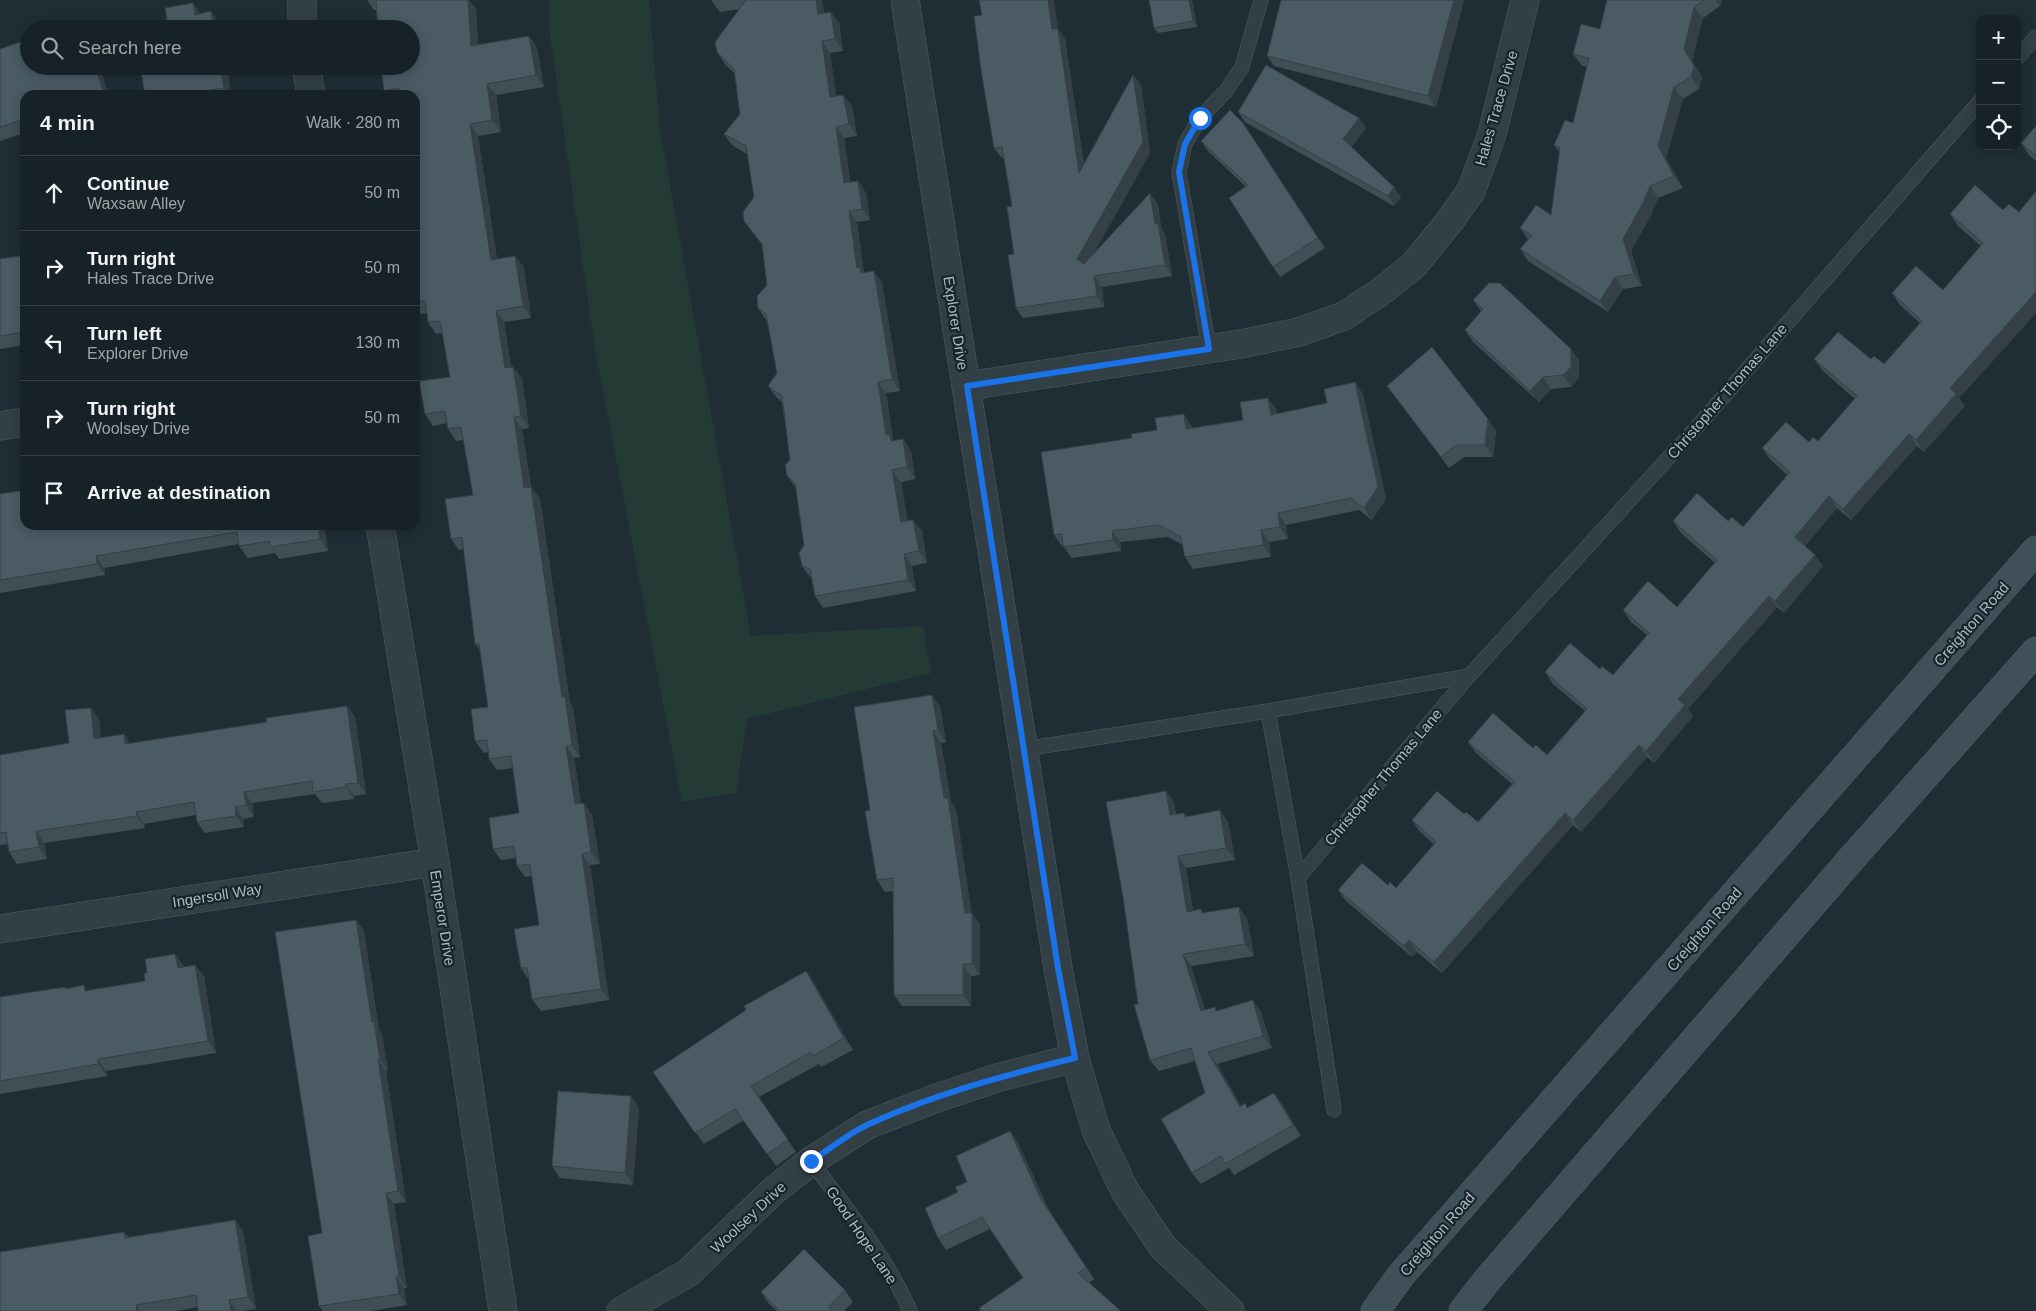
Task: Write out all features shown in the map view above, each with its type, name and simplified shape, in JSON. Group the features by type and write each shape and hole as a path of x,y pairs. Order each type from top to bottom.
{"street":[{"path":"302,0 302,20"},
{"name":"Explorer Drive","path":"905,0 1058,968 1075,1058 1096,1130 1125,1192 1163,1247 1230,1311"},
{"name":"Hales Trace Drive","path":"967,386 1209,349 1299,332 1344,316 1383,290 1414,264 1449,222 1471,191 1492,134 1525,0"},
{"path":"308,75 310,90"},
{"path":"0,426 20,423"},
{"name":"Emperor Drive","path":"381,530 435,862 503,1311"},
{"name":"Creighton Road","path":"1375,1311 1415,1259 2036,550"},
{"path":"1463,1311 1488,1279 1847,864 2036,651"},
{"name":"Ingersoll Way","path":"0,929 435,862"},
{"name":"Woolsey Drive","path":"621,1311 688,1273 773,1191 811,1161 867,1125 909,1108 1000,1077 1075,1058"}],"lane":[{"path":"1209,349 1179,172 1185,144 1200,118 1226,91 1242,67 1261,0"},
{"path":"2021,54 2036,37"},
{"name":"Christopher Thomas Lane","path":"1298,878 1468,676 1704,419 1977,105"},
{"name":"Christopher Thomas Lane","path":"1024,748 1268,711 1468,676"},
{"path":"1268,711 1298,878 1334,1110"},
{"name":"Good Hope Lane","path":"811,1161 882,1259 910,1311"}],"green space":[{"path":"549,0 649,0 660,129 751,636 923,626 931,673 747,719 736,793 682,802 595,349 550,35"}],"building":[{"path":"376,0 468,0 471,46 529,36 536,75 487,84 492,120 470,124 491,260 515,256 523,306 496,311 505,368 513,367 521,416 514,417 524,488 531,487 562,697 565,696 572,745 566,746 575,804 584,803 591,852 582,854 601,989 532,999 527,968 521,968 514,929 539,925 530,864 517,866 514,846 493,849 489,818 519,813 511,756 489,759 487,740 475,741 471,709 488,707 479,644 475,644 462,537 451,539 445,499 473,495 461,427 448,429 445,411 425,414 420,386 420,381 450,377 440,321 428,322 425,301 420,302 420,90 399,90 399,88 384,90 382,75 420,75 420,20 377,20"},
{"path":"746,0 816,0 818,14 831,12 835,39 822,41 830,97 843,95 849,124 836,127 844,183 858,181 862,209 849,211 857,268 860,267 861,273 874,271 892,379 878,382 886,435 890,435 891,441 903,439 907,467 892,470 901,522 913,520 919,551 904,554 908,580 815,596 810,569 802,566 799,553 804,545 795,483 787,476 785,465 790,460 782,396 768,386 777,373 766,314 758,308 757,296 767,285 762,244 744,221 743,212 754,197 746,146 724,134 740,114 734,69 717,52 715,42"},
{"path":"979,0 1048,0 1052,29 1058,29 1079,173 1133,75 1143,142 1077,259 1084,264 1150,193 1155,224 1158,223 1165,265 1094,276 1097,296 1016,308 1008,255 1014,254 1007,207 1012,206 1002,147 994,148 981,70 974,16 982,15"},
{"path":"1149,0 1189,0 1193,21 1154,28"},
{"path":"1281,0 1454,0 1428,96 1267,56"},
{"path":"1607,0 1704,0 1694,7 1684,49 1694,66 1691,77 1674,87 1658,146 1674,176 1650,186 1623,239 1634,274 1615,277 1600,301 1520,249 1532,235 1520,228 1536,205 1551,215 1560,148 1554,145 1565,120 1573,123 1589,58 1573,54 1581,24 1600,29"},
{"path":"193,3 195,15 211,11 212,20 164,20 167,19 165,8"},
{"path":"20,42 20,75 98,75 103,90 20,90 20,121 0,127 0,49"},
{"path":"1266,65 1359,118 1343,139 1394,187 1388,196 1238,112"},
{"path":"142,75 222,75 224,88 212,90 144,90"},
{"path":"1230,110 1243,123 1318,238 1273,267 1229,198 1248,185 1201,141"},
{"path":"2036,126 2036,156 2021,143"},
{"path":"1975,185 2003,210 2009,204 2019,212 2036,191 2036,292 1950,388 1956,394 1916,440 1909,434 1843,509 1829,496 1795,537 1815,555 1775,601 1769,596 1678,699 1685,705 1646,751 1639,745 1573,820 1565,813 1434,962 1409,940 1404,946 1338,890 1362,863 1388,885 1390,882 1396,888 1436,842 1412,820 1437,791 1464,814 1466,812 1478,822 1515,782 1468,742 1493,713 1533,748 1536,745 1547,755 1587,709 1545,672 1570,643 1600,669 1602,666 1613,675 1649,633 1623,610 1648,581 1677,607 1717,560 1673,521 1697,493 1728,521 1732,517 1743,527 1790,472 1762,448 1786,422 1809,442 1813,437 1818,441 1857,396 1814,359 1838,332 1871,359 1874,356 1884,364 1922,321 1892,293 1916,266 1943,290 1983,243 1950,214"},
{"path":"20,256 20,333 0,336 0,259"},
{"path":"1489,283 1500,283 1571,349 1571,367 1563,375 1543,377 1530,391 1465,330 1483,309 1473,300"},
{"path":"1432,347 1488,419 1485,445 1456,445 1441,457 1387,386"},
{"path":"1355,382 1378,487 1364,508 1351,498 1278,513 1280,527 1261,530 1263,545 1185,557 1181,537 1159,525 1112,531 1113,540 1063,547 1062,534 1054,535 1041,452 1132,438 1131,434 1157,430 1155,418 1184,414 1186,429 1243,420 1240,402 1268,398 1271,415 1327,403 1324,389"},
{"path":"20,491 20,530 319,530 320,539 270,547 270,541 239,546 237,532 96,556 97,564 0,580 0,494"},
{"path":"932,695 938,730 933,731 944,798 948,798 965,913 972,913 972,964 963,964 963,995 894,995 893,878 877,880 865,811 870,810 854,707"},
{"path":"347,706 358,783 345,784 346,787 313,792 312,781 244,792 246,805 235,807 236,816 197,822 194,802 136,812 137,816 36,831 39,847 9,852 6,832 0,833 0,755 69,743 65,710 91,708 94,739 124,734 125,744 267,722 266,718"},
{"path":"1166,791 1170,815 1184,813 1185,817 1220,810 1226,848 1178,856 1187,912 1201,909 1202,913 1239,907 1245,944 1183,954 1201,1011 1215,1007 1216,1011 1253,1000 1263,1036 1208,1052 1240,1107 1245,1103 1247,1108 1274,1093 1293,1125 1225,1164 1221,1156 1192,1173 1161,1119 1205,1093 1191,1048 1150,1060 1134,1005 1138,1004 1123,897 1106,802"},
{"path":"356,920 372,1022 374,1022 380,1059 378,1059 398,1191 386,1193 399,1276 396,1277 399,1294 319,1306 308,1236 322,1233 275,932"},
{"path":"175,954 178,968 195,965 208,1041 98,1059 98,1064 0,1081 0,997 84,985 85,991 145,981 144,973 147,973 145,959"},
{"path":"806,971 844,1038 813,1056 811,1052 751,1086 788,1140 767,1154 735,1109 695,1133 653,1072 746,1010 744,1006"},
{"path":"558,1091 631,1096 625,1173 552,1166"},
{"path":"1010,1131 1041,1199 1086,1267 1078,1273 1121,1311 981,1311 979,1308 1023,1278 982,1217 938,1238 925,1208 958,1192 955,1187 967,1182 956,1156"},
{"path":"235,1220 248,1297 229,1300 231,1311 198,1311 196,1295 136,1305 137,1311 0,1311 0,1252 124,1232 125,1238"},
{"path":"804,1249 845,1290 829,1306 833,1311 780,1311 761,1292"}],"route":[{"path":"811,1161 867,1125 934,1099 1000,1077 1075,1058 1058,968 967,386 1209,349 1179,172 1185,144 1200,118"}]}
